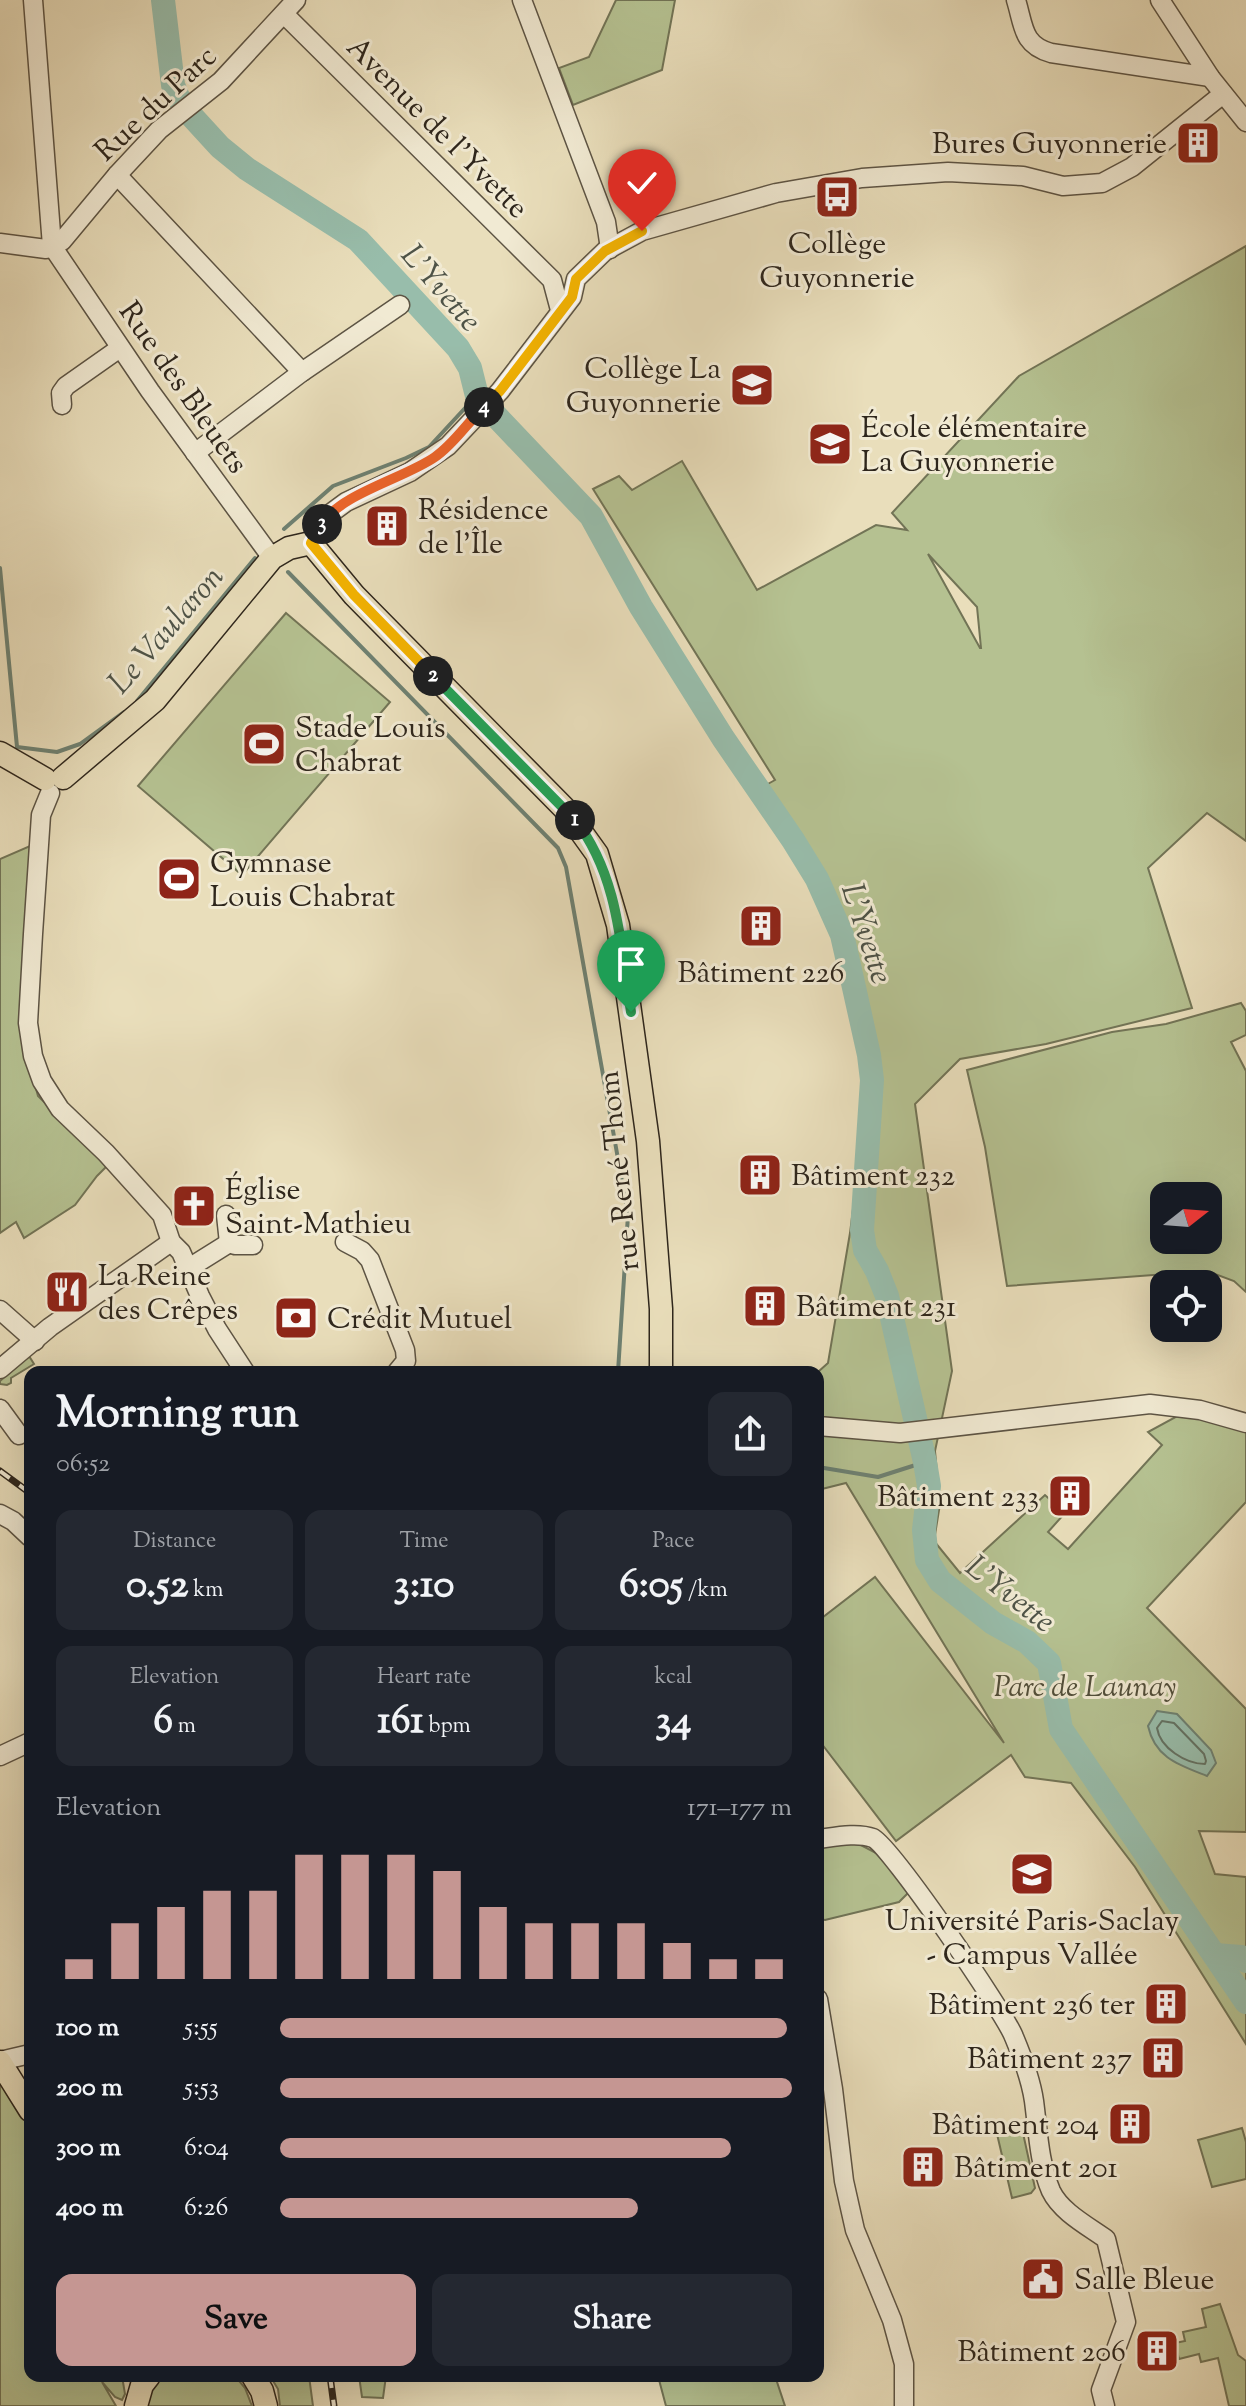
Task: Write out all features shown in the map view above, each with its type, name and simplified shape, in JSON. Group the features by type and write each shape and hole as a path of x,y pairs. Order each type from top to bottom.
{"main road":[{"path":"0,753 52,783 155,700 272,558 289,548 311,543"},
{"name":"rue René Thom","path":"311,543 354,595 564,808 590,842 603,868 618,925 648,1141 661,1309 661,1366"},
{"path":"0,2061 24,2100"},
{"path":"128,2382 136,2403"},
{"path":"136,2403 146,2382"},
{"path":"257,2382 266,2406"}],"street":[{"path":"0,243 46,249 52,246 33,0"},
{"path":"522,0 606,222 610,249"},
{"path":"1016,0 1027,39 1036,49 1210,77"},
{"path":"1160,0 1210,77 1246,122"},
{"name":"Rue du Parc","path":"52,246 66,237 159,130 221,81 292,4"},
{"name":"Avenue de l'Yvette","path":"292,4 552,280"},
{"path":"311,543 327,516 346,502 435,457 448,446 500,391 572,297 576,279 610,249 642,231 776,193 862,178 948,172 1023,176 1063,186 1102,183 1132,167 1223,94"},
{"path":"117,175 302,372"},
{"name":"Rue des Bleuets","path":"52,246 120,348 272,558"},
{"path":"560,310 552,280 576,279"},
{"path":"195,453 302,372 400,305"},
{"path":"62,405 61,393 66,386 120,348"},
{"path":"52,783 41,815 28,1023 33,1056 42,1081 60,1109 158,1210 166,1223 171,1242 181,1252 217,1329 241,1366"},
{"path":"226,1215 229,1243"},
{"path":"0,1369 50,1327 171,1242"},
{"path":"345,1242 362,1251 370,1260 405,1350 406,1361 402,1366"},
{"path":"191,1275 197,1263 229,1243"},
{"path":"229,1243 253,1245"},
{"path":"0,1310 35,1341"},
{"path":"824,1427 900,1433 1150,1404 1200,1410 1246,1423"},
{"path":"0,1409 19,1435"},
{"path":"0,1514 24,1531"},
{"path":"0,1756 24,1745"},
{"path":"824,1838 852,1836 872,1838 883,1844 927,1902 1010,2027 1033,2098 1037,2137 1052,2193 1063,2207 1106,2239 1126,2322 1101,2390 1105,2406"},
{"path":"824,2041 844,2181 855,2230 892,2320 904,2364 904,2406"},
{"path":"0,2061 24,2055"}],"green space":[{"path":"616,0 675,0 662,70 573,105 559,68 589,57"},
{"name":"Parc de Launay","path":"1246,246 1246,841 1207,813 1148,868 1192,1008 1046,1044 960,1059 915,1104 952,1371 935,1451 940,1504 934,1541 960,1573 1045,1495 1065,1513 1048,1532 1068,1549 1162,1445 1148,1432 1181,1414 1246,1430 1246,1502 1147,1608 1246,1709 1246,1832 1199,1831 1215,1874 1246,1877 1246,2044 1135,1867 1071,1783 1025,1777 1011,1755 896,1841 824,1747 824,1616 875,1577 1004,1743 846,1483 824,1488 824,1367 828,1363 850,1233 873,1049 849,941 811,858 766,785 775,780 593,489 619,476 632,490 682,461 757,590 876,525 907,530 892,513 1019,376","holes":["928,554 977,607 980,648"]},
{"name":"Stade Louis Chabrat","path":"286,613 390,702 242,875 138,786"},
{"path":"30,846 20,1030 38,1096 108,1165 75,1205 24,1238 16,1222 0,1233 0,859"},
{"path":"1241,1003 1246,1011 1246,1035 1231,1042 1246,1071 1246,1292 1234,1281 1222,1277 1222,1270 1150,1270 1150,1275 1007,1286 985,1147 967,1070 1112,1032 1166,1024"},
{"path":"29,1356 34,1364 24,1366 24,1370 11,1378 11,1383 7,1385 0,1384"},
{"path":"857,1843 878,1854 907,1889 907,1894 899,1902 824,1920 824,1846"},
{"path":"0,2074 24,2117 24,2382 102,2382 116,2406 0,2406"},
{"path":"1242,2128 1246,2142 1246,2179 1212,2187 1198,2140"},
{"path":"1012,2131 1023,2133 1035,2188 1031,2193 1012,2198 997,2134"},
{"path":"1220,2304 1238,2355 1246,2361 1246,2406 1229,2406 1218,2358 1201,2362 1199,2354 1179,2359 1175,2343 1185,2341 1183,2332 1206,2327 1202,2309"},
{"path":"102,2382 123,2382 125,2394 122,2400 115,2397"},
{"path":"156,2382 240,2382 252,2406 144,2406"},
{"path":"274,2382 310,2382 313,2406 280,2406"},
{"path":"360,2382 385,2382 383,2398 362,2397"},
{"path":"660,2382 777,2382 785,2406 666,2406"}],"water":[{"path":"1157,1711 1177,1714 1211,1750 1216,1763 1207,1776 1170,1759 1156,1746 1148,1726"}],"waterway":[{"name":"L'Yvette","path":"163,0 173,85 187,111 220,147 247,169 358,240 458,348 470,368 477,396 591,516 641,607 817,879 842,935 869,1055 872,1080 862,1230 865,1250 887,1296 925,1462 929,1486 924,1530 927,1560 940,1581 993,1623 1027,1642 1049,1663 1061,1729 1246,2002"},
{"name":"Le Vaularon","path":"284,529 333,486 429,447 466,407"},
{"name":"Le Vaularon","path":"137,701 255,558"},
{"name":"L'Yvette","path":"0,568 17,747 57,752 80,744 124,712"},
{"path":"288,572 558,848 566,867 628,1215 618,1366"},
{"path":"824,1468 878,1477 925,1462"},
{"path":"1215,1955 1241,1957 1246,1961"}],"railway":[{"path":"0,1471 24,1489"},
{"path":"331,2382 334,2406"}],"place":[{"name":"Bures Guyonnerie","path":"1198,143"},
{"name":"Collège Guyonnerie","path":"837,197"},
{"name":"Collège La Guyonnerie","path":"752,385"},
{"name":"École élémentaire La Guyonnerie","path":"830,444"},
{"name":"Résidence de l'Île","path":"387,526"},
{"name":"Stade Louis Chabrat","path":"264,744"},
{"name":"Gymnase Louis Chabrat","path":"179,879"},
{"name":"Bâtiment 226","path":"761,926"},
{"name":"Bâtiment 232","path":"760,1175"},
{"name":"Église Saint-Mathieu","path":"194,1206"},
{"name":"La Reine des Crêpes","path":"67,1292"},
{"name":"Bâtiment 231","path":"765,1306"},
{"name":"Crédit Mutuel","path":"296,1318"},
{"name":"Bâtiment 233","path":"1070,1496"},
{"name":"Université Paris-Saclay - Campus Vallée","path":"1032,1874"},
{"name":"Bâtiment 236 ter","path":"1166,2004"},
{"name":"Bâtiment 237","path":"1163,2058"},
{"name":"Bâtiment 204","path":"1130,2124"},
{"name":"Bâtiment 201","path":"923,2167"},
{"name":"Salle Bleue","path":"1043,2279"},
{"name":"Bâtiment 206","path":"1157,2351"}],"route":[{"path":"631,1012 616,914 603,868 581,828 354,595 311,543 327,516 346,502 410,472 448,446 500,391 572,297 576,279 605,251 642,231"}]}
